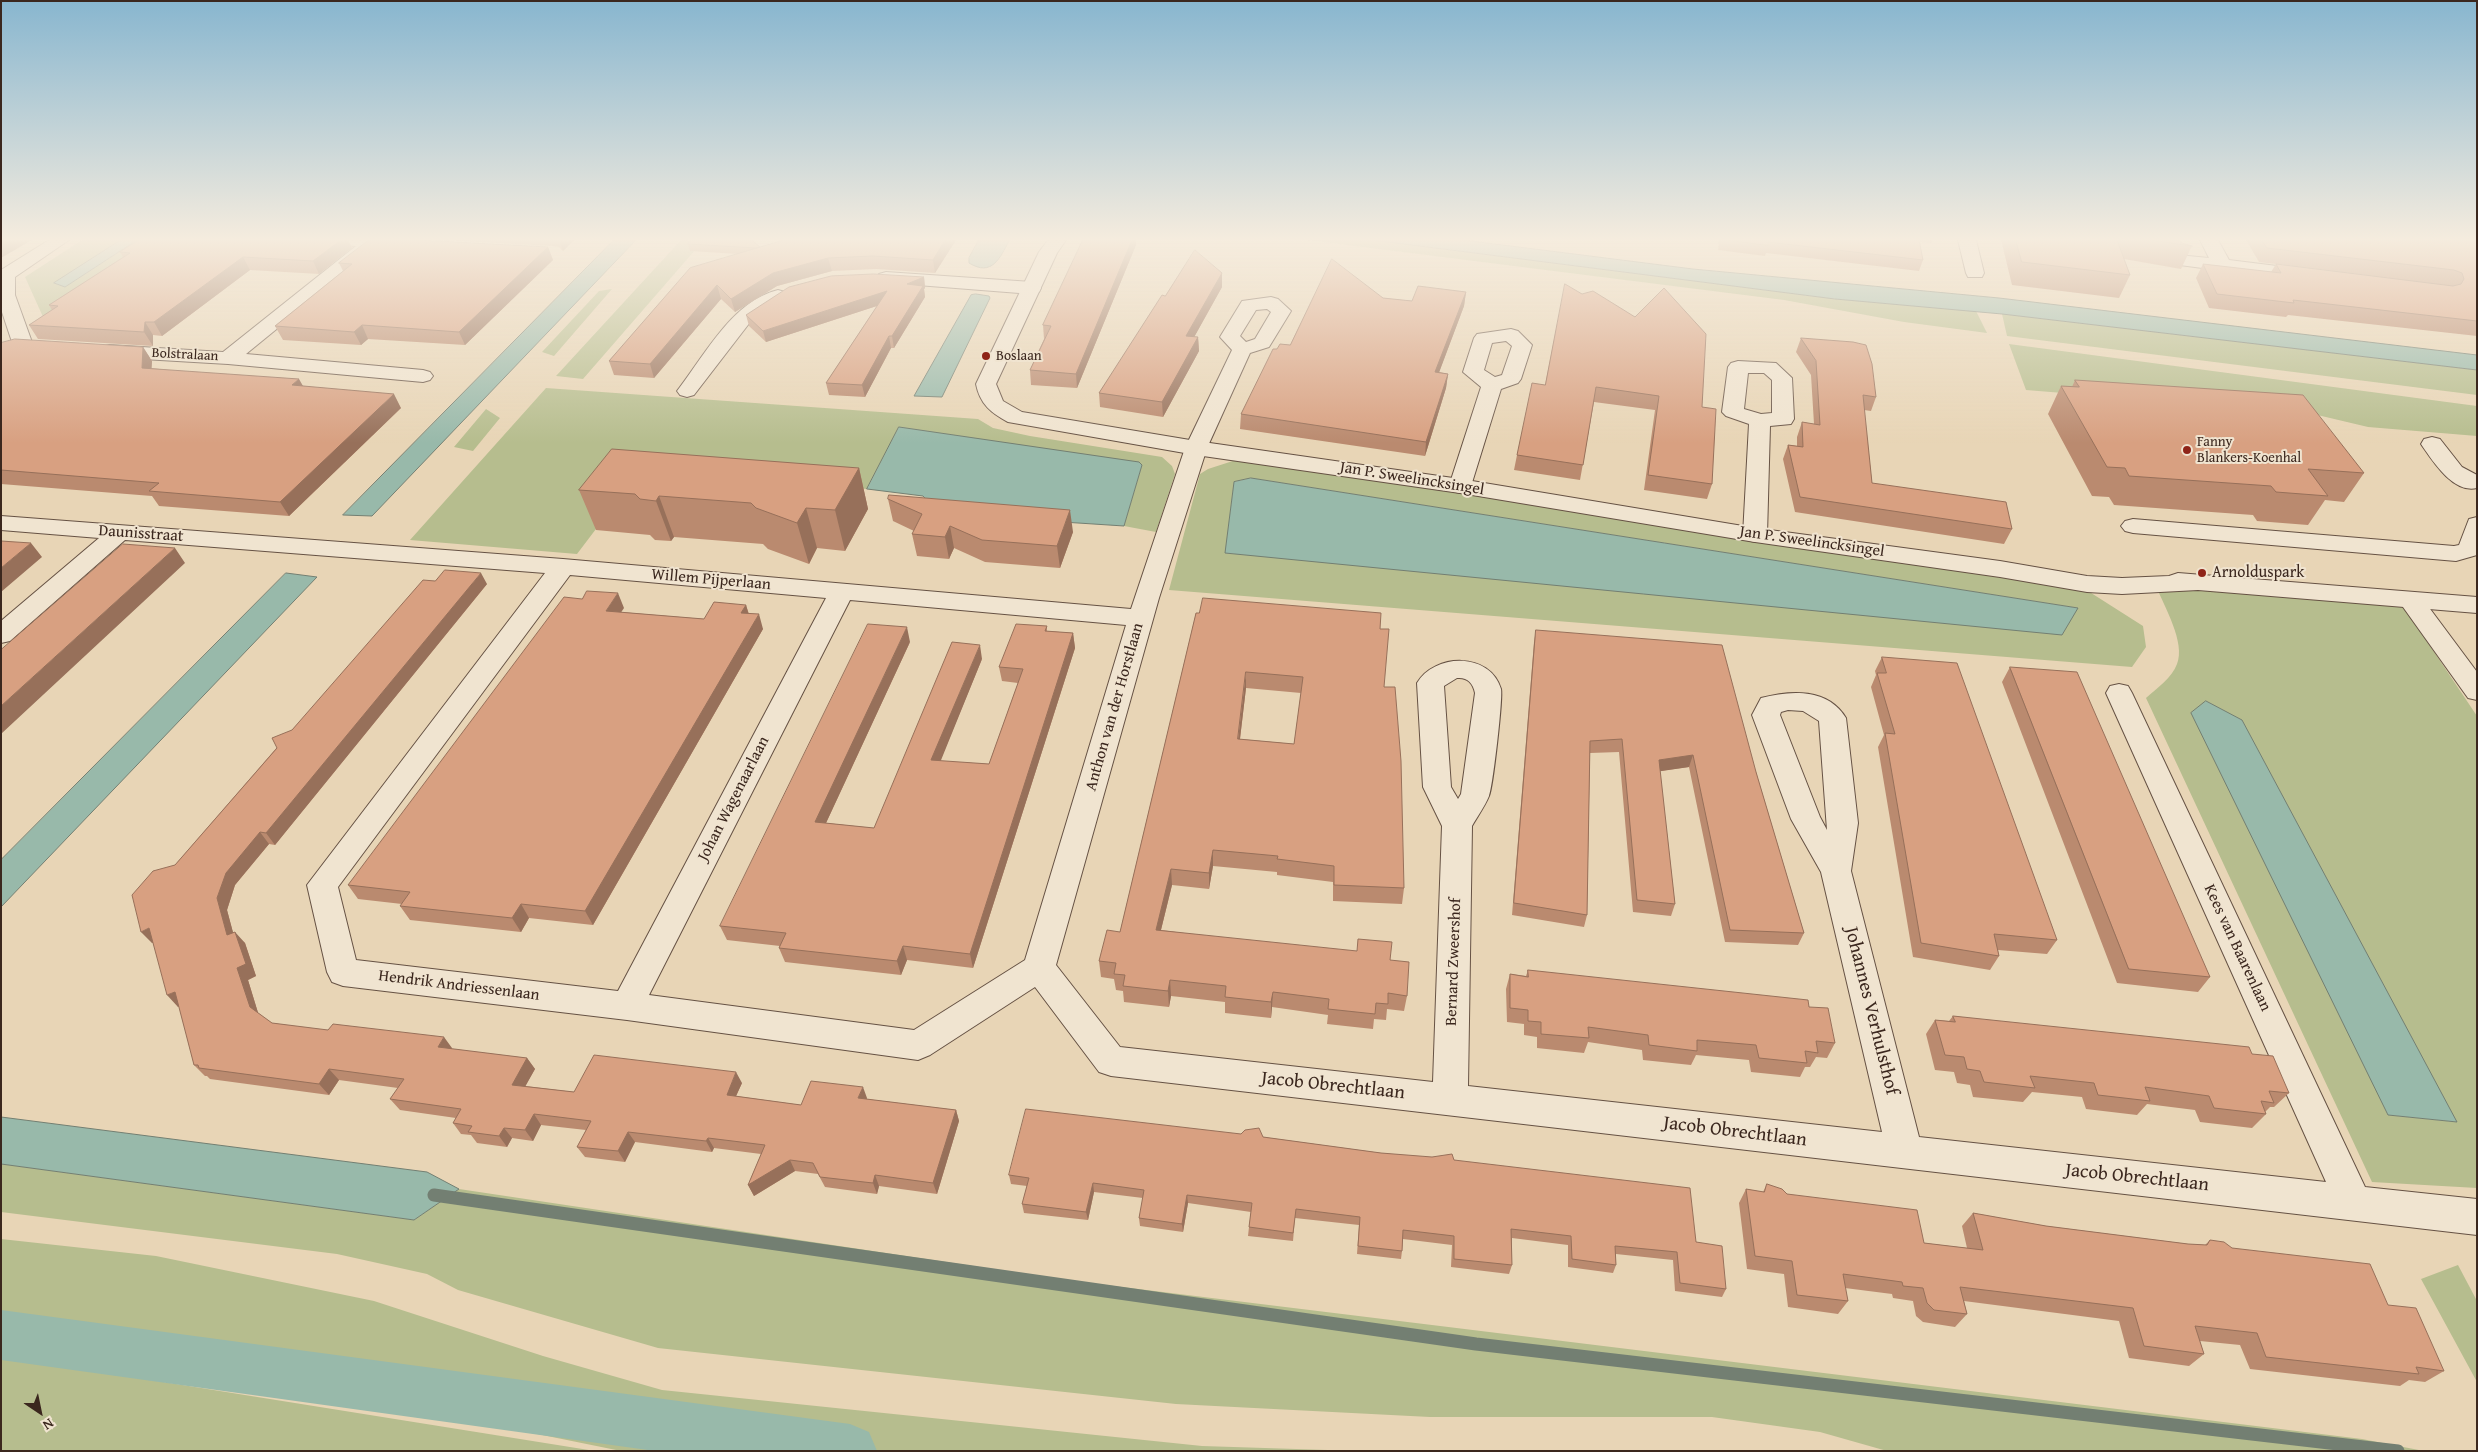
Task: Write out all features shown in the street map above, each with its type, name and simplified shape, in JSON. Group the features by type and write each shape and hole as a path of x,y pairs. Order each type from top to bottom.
{"street":[{"path":"1,351 32,346 13,308"},
{"name":"Bolstralaan","path":"228,358 291,308"},
{"path":"687,391 744,317 759,308"},
{"name":"Jan P. Sweelincksingel","path":"1023,308 986,384 988,395 993,404 1016,417 1038,422 1196,448 1460,486 1755,535 2000,569 2098,585 2196,583 2477,605"},
{"name":"Anthon van der Horstlaan","path":"1039,968 1141,618 1196,448 1242,349"},
{"name":"Bolstralaan","path":"91,350 228,358 424,376"},
{"path":"1460,486 1492,385"},
{"path":"1755,535 1760,420"},
{"path":"2432,444 2454,472 2475,484"},
{"name":"Daunisstraat","path":"1,523 281,544"},
{"path":"2133,526 2456,554 2470,549 2477,524"},
{"path":"1,635 119,533"},
{"name":"Willem Pijperlaan","path":"281,544 1141,618"},
{"name":"Hendrik Andriessenlaan","path":"563,567 322,885 343,972 627,1006 918,1045 1039,968"},
{"name":"Johan Wagenaarlaan","path":"627,1006 842,592"},
{"path":"2410,600 2477,690"},
{"name":"Kees van Baarenlaan","path":"2119,693 2354,1203"},
{"name":"Johannes Verhulsthof","path":"1836,871 1843,823 1832,718 1814,704 1798,700 1783,701 1771,705 1766,714 1806,819 1836,871 1905,1152"},
{"name":"Bernard Zweershof","path":"1450,1098 1457,826"},
{"name":"Jacob Obrechtlaan","path":"1039,968 1111,1061 1450,1098 2477,1217"}],"green space":[{"path":"39,308 75,308 48,328"},
{"path":"583,308 596,308 554,356 542,352"},
{"path":"619,308 645,308 583,379 556,376"},
{"path":"1826,308 1938,308 1976,311 1987,333 1904,322"},
{"path":"2002,314 2477,370 2477,395 2007,336"},
{"path":"2009,344 2477,406 2477,436 2368,427 2309,413 2026,390"},
{"path":"546,388 978,419 993,428 1030,436 1162,457 1172,466 1175,474 1156,532 1124,526 1142,465 899,428 867,489 640,471 577,554 410,540"},
{"path":"486,409 500,418 473,451 454,447"},
{"path":"1239,459 2088,591 2143,626 2146,647 2132,667 1169,590 1200,474 1208,469","holes":["1251,478 2078,608 1226,553 1234,482"]},
{"path":"2156,586 2402,604 2477,716 2477,1188 2372,1182 2146,698 2172,674 2179,655 2179,646 2173,625","holes":["2206,701 2242,721 2456,1122 2388,1115"]},
{"path":"1,1164 414,1220 459,1189 1073,1281 2362,1439 2424,1451 1887,1451 1820,1432 1712,1417 1430,1417 1176,1404 658,1348 458,1290 427,1274 337,1254 1,1212"},
{"path":"1,1239 156,1256 374,1301 543,1356 662,1390 1202,1446 1359,1451 621,1451 1,1325"},
{"path":"2458,1265 2477,1301 2477,1382 2421,1279"},
{"path":"1,1356 595,1451 1,1451"}],"shaded area":[{"path":"547,308 571,308 372,516 343,515"},
{"path":"964,308 985,308 942,397 914,396"},
{"path":"1933,308 2081,308 2477,355 2477,370 2002,314"},
{"path":"899,427 1139,462 1142,465 1124,526 940,514 923,496 867,489"},
{"path":"1251,478 2078,608 2062,635 1225,553 1234,482"},
{"path":"286,573 317,577 1,907 1,860"},
{"path":"2206,701 2242,720 2457,1122 2388,1115 2191,713"},
{"path":"1,1117 427,1172 459,1189 414,1220 1,1164"}],"building":[{"path":"55,308 173,308 154,322 145,322 144,332 29,325"},
{"path":"298,308 484,308 459,332 362,325 354,332 275,326"},
{"path":"655,308 698,308 650,364 609,361"},
{"path":"757,308 835,308 763,331 746,315"},
{"path":"876,308 910,308 892,336 889,336 862,385 826,383"},
{"path":"1051,308 1104,308 1076,374 1030,370 1051,326 1043,325"},
{"path":"1154,308 1202,308 1186,336 1198,337 1162,402 1099,393"},
{"path":"1308,308 1460,308 1435,372 1448,374 1426,442 1241,414 1273,349 1277,349 1280,344 1290,345"},
{"path":"1560,308 1620,308 1635,317 1644,308 1682,308 1706,334 1702,407 1716,409 1712,484 1648,475 1659,396 1596,387 1583,465 1517,455 1532,383 1545,385"},
{"path":"2361,308 2477,308 2477,321"},
{"path":"1801,338 1853,342 1866,345 1872,364 1876,397 1863,395 1872,483 2006,502 2012,529 1800,497 1788,445 1803,447 1802,422 1820,425 1816,361"},
{"path":"15,339 143,347 142,368 299,379 292,385 394,394 280,502 149,491 159,483 1,470 1,343"},
{"path":"2075,380 2303,395 2364,473 2308,469 2328,496 2276,492 2271,486 2129,476 2125,468 2107,467 2061,386 2079,387"},
{"path":"612,449 859,468 835,510 806,508 797,523 756,508 751,503 659,496 656,501 640,499 635,494 579,490"},
{"path":"889,495 1070,510 1057,546 982,540 950,526 945,537 912,534 922,514 888,499"},
{"path":"1,541 31,543 1,568"},
{"path":"123,544 175,548 1,706 1,650"},
{"path":"445,570 481,573 266,833 260,832 226,873 217,898 227,935 235,932 246,964 237,968 250,1007 272,1023 328,1030 333,1024 444,1037 438,1047 527,1058 512,1085 574,1092 594,1055 736,1072 727,1095 801,1105 811,1081 863,1087 858,1098 956,1110 933,1183 875,1175 873,1183 820,1177 813,1163 790,1160 748,1185 765,1145 708,1138 706,1141 628,1132 618,1151 577,1147 591,1121 534,1114 525,1130 504,1128 499,1136 468,1132 472,1126 453,1123 461,1109 390,1099 404,1079 329,1069 319,1084 199,1068 198,1065 194,1065 175,992 167,995 149,928 141,932 132,895 153,871 175,865 277,748 272,738 292,730 423,580 435,581"},
{"path":"587,591 618,593 606,611 704,619 714,602 746,605 741,613 759,614 585,911 521,904 512,918 400,906 410,892 348,885 564,597 582,599"},
{"path":"1203,598 1381,613 1380,629 1389,629 1384,687 1395,687 1401,761 1404,888 1334,885 1334,866 1277,859 1278,856 1213,850 1209,873 1171,869 1156,930 1357,951 1358,939 1392,942 1390,960 1409,962 1407,996 1388,993 1388,1004 1376,1003 1375,1014 1328,1009 1329,999 1273,992 1271,1002 1225,997 1226,986 1170,980 1168,991 1123,986 1125,975 1114,974 1116,963 1099,961 1107,930 1120,932 1196,613 1199,613","holes":["1246,672 1303,677 1294,744 1238,739"]},
{"path":"868,624 907,627 815,822 874,828 952,642 980,645 931,760 989,764 1023,669 999,667 1016,624 1047,626 1045,631 1073,633 970,954 903,946 897,961 779,948 786,933 720,926"},
{"path":"1536,630 1722,645 1756,772 1804,933 1730,930 1693,755 1659,760 1675,904 1637,900 1622,739 1590,741 1587,915 1514,903"},
{"path":"1882,657 1957,663 2057,940 1994,934 1999,956 1921,943 1885,733 1895,734 1877,673 1886,673"},
{"path":"2010,667 2077,672 2210,977 2129,969"},
{"path":"1528,970 1808,1000 1809,1007 1828,1008 1835,1043 1816,1041 1818,1053 1805,1051 1807,1063 1759,1058 1756,1045 1697,1040 1697,1051 1649,1045 1648,1035 1588,1027 1589,1038 1541,1034 1541,1022 1528,1021 1528,1010 1510,1008 1510,974 1528,977"},
{"path":"1953,1016 2249,1047 2252,1054 2273,1056 2289,1093 2269,1091 2274,1103 2261,1101 2266,1114 2214,1108 2209,1096 2145,1087 2150,1101 2098,1095 2094,1083 2030,1076 2035,1088 1984,1082 1980,1071 1967,1069 1964,1057 1945,1055 1935,1020 1955,1022"},
{"path":"1026,1109 1241,1134 1245,1130 1259,1128 1263,1137 1381,1153 1432,1157 1452,1154 1454,1160 1690,1188 1696,1242 1722,1246 1726,1289 1680,1283 1677,1252 1615,1246 1616,1265 1572,1259 1571,1236 1511,1229 1512,1265 1454,1259 1454,1236 1403,1230 1402,1251 1358,1246 1360,1217 1296,1209 1293,1233 1249,1227 1252,1203 1187,1195 1182,1224 1139,1218 1144,1190 1093,1183 1086,1212 1022,1204 1029,1178 1009,1175"},
{"path":"1767,1184 1782,1189 1787,1194 1917,1210 1924,1243 1983,1250 1973,1213 2046,1226 2188,1244 2207,1245 2210,1240 2224,1242 2232,1248 2370,1264 2388,1305 2416,1308 2444,1371 2416,1367 2419,1374 2266,1357 2257,1333 2195,1326 2204,1354 2144,1346 2133,1308 1960,1287 1967,1314 1934,1310 1927,1303 1923,1288 1903,1286 1902,1282 1843,1274 1848,1301 1797,1295 1792,1261 1755,1256 1746,1189 1764,1192"}],"waterway":[{"path":"434,1195 1476,1344 2398,1451"},
{"path":"1,1335 850,1451"}],"place":[{"name":"Boslaan","path":"986,356"},
{"name":"Fanny Blankers-Koenhal","path":"2187,450"},
{"name":"Arnolduspark","path":"2202,573"}]}
